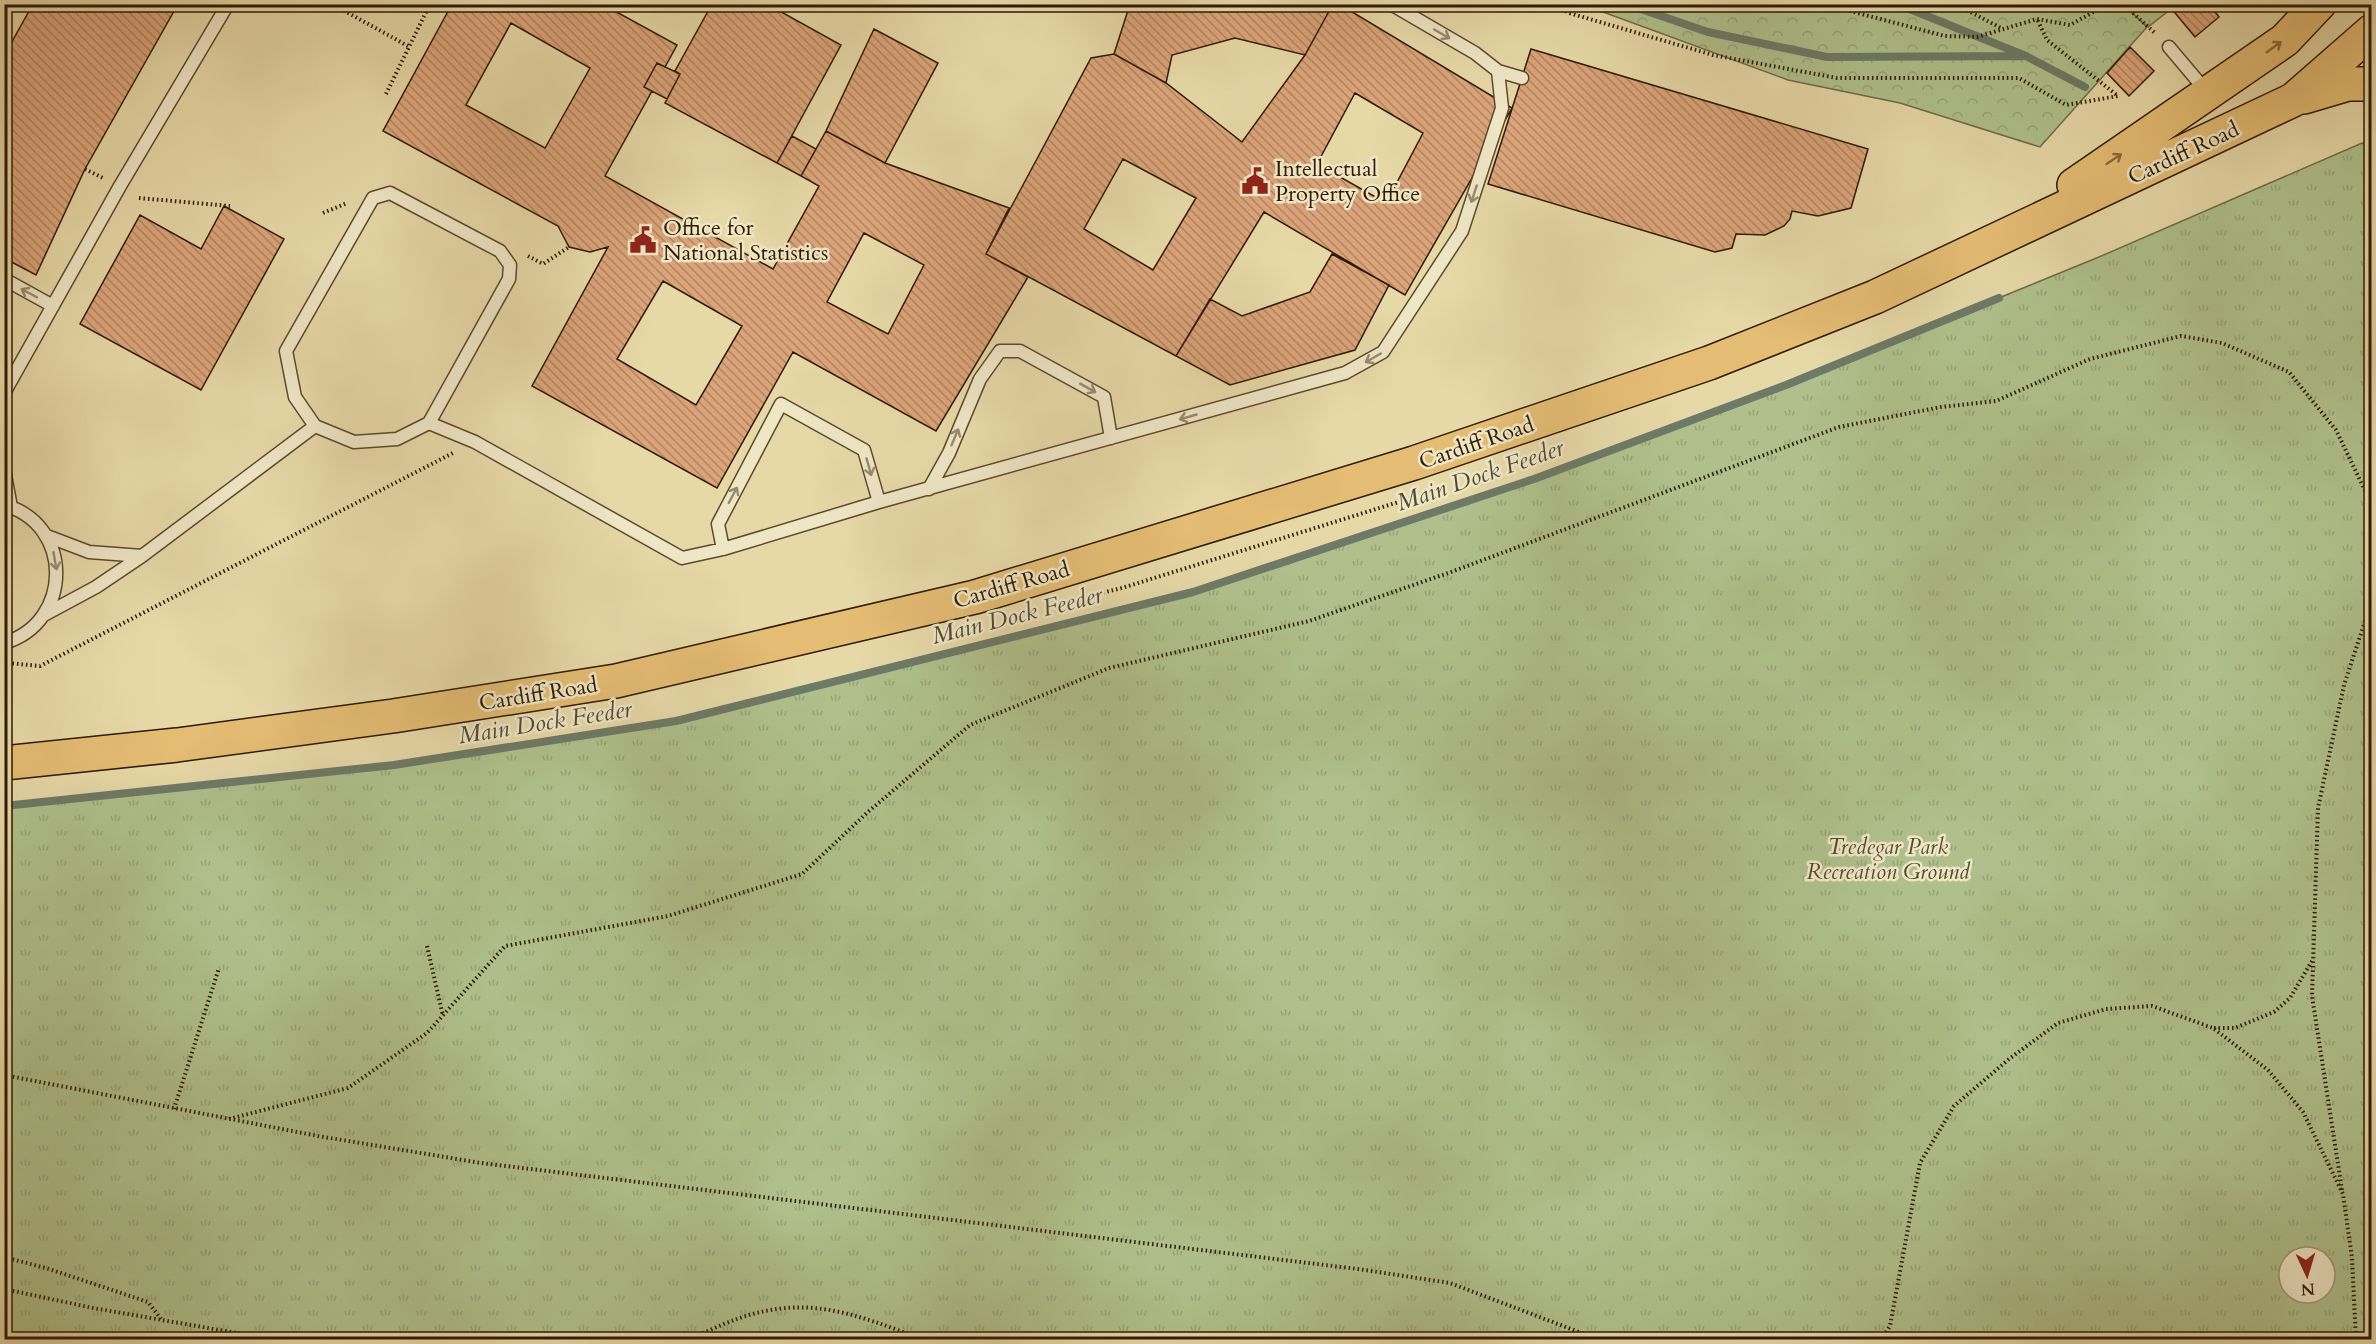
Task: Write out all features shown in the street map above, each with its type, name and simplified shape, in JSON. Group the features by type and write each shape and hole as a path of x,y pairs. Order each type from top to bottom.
{"main road":[{"name":"Cardiff Road","path":"1978,249 2209,94 2285,40 2319,4"},
{"name":"Cardiff Road","path":"4,763 177,745 393,716 616,681 975,597 1414,463 1697,366 1875,297 2293,100 2372,31"},
{"path":"2293,100 2348,84 2372,84"}],"lane":[{"path":"4,393 120,186 228,4"},
{"path":"1391,4 1475,53 1498,71 1522,78"},
{"path":"2169,47 2209,94"},
{"path":"429,423 475,442 682,558 723,549 879,502 1345,373 1383,352 1462,231 1502,108 1498,71"},
{"path":"390,193 500,250 510,265 508,282 429,423 397,439 354,442 315,426 295,397 286,351 373,198 390,193"},
{"path":"4,279 53,306"},
{"path":"929,489 949,453 980,379 1000,351 1020,351 1104,397 1112,438"},
{"path":"723,549 718,524 781,404 864,450 879,502"},
{"path":"44,615 96,587 142,556 315,426"},
{"path":"4,470 8,506 37,524 46,536 57,564 56,587 44,615 24,635 4,644"},
{"path":"46,536 88,552 142,556"}],"path":[{"path":"332,4 408,46"},
{"path":"386,94 430,4"},
{"path":"1554,4 1569,13 1713,55 1837,78 2019,78 2066,105 2118,96 2047,40 2037,18"},
{"path":"1833,4 1850,11 1945,36 1977,37 2037,18 2070,25 2108,4"},
{"path":"1955,4 2001,28"},
{"path":"2123,4 2169,47"},
{"path":"140,198 230,206"},
{"path":"229,1119 348,1088 427,1033 505,946 668,916 802,874 869,811 970,725 1109,668 1309,621 1451,572 1839,427 1996,400 2090,359 2181,336 2222,343 2289,372 2336,430 2372,505"},
{"path":"4,662 40,666 475,442"},
{"path":"2356,1340 2352,1258 2312,996 2312,961 2318,808 2344,685 2372,600"},
{"path":"427,946 443,1016"},
{"path":"2213,1028 2235,1028 2274,1012 2290,998 2312,961"},
{"path":"174,1109 219,968"},
{"path":"1881,1340 1890,1326 1920,1163 1954,1106 2009,1059 2058,1023 2106,1009 2152,1006 2213,1028 2268,1070 2303,1112 2343,1194"},
{"path":"4,1075 318,1136 481,1163 1359,1269 1450,1283 1600,1340"},
{"path":"4,1257 49,1269 148,1302 161,1320"},
{"path":"4,1289 277,1340"},
{"path":"691,1340 738,1318 782,1307 820,1308 853,1314 926,1340"}],"green space":[{"path":"2123,4 2147,27 2040,147 1900,103 1788,80 1584,5"},
{"path":"2123,5 2176,5 2148,27"},
{"name":"Tredegar Park Recreation Ground","path":"2362,143 2372,145 2371,1339 5,1339 5,806 394,765 676,721 1193,592 1534,479 1786,385 2099,257"}],"building":[{"path":"33,4 178,4 85,169 36,275 4,258 4,56"},
{"path":"354,4 369,4 365,11"},
{"name":"Office for National Statistics","path":"452,4 602,4 677,45 665,67 657,63 644,87 652,91 605,176 773,269 819,186 801,176 826,131 885,163 1009,208 986,254 1028,277 936,431 793,352 717,488 532,386 608,247 590,252 569,247 558,226 383,131","holes":["511,23 590,68 545,148 466,105","864,233 924,265 888,334 827,302","663,281 742,326 696,405 617,359"]},
{"path":"712,4 767,4 841,45 777,163 665,103 680,74 675,71"},
{"path":"1130,4 1333,4 1305,55 1235,38 1172,55 1166,83 1114,54"},
{"name":"Intellectual Property Office","path":"1333,4 1339,4 1512,108 1405,295 1264,212 1176,356 986,254 1091,58 1114,54 1166,83 1242,142 1305,55","holes":["1355,93 1423,133 1386,203 1317,164","1123,159 1196,198 1153,270 1084,229"]},
{"path":"2176,4 2209,4 2219,17 2195,37 2171,8"},
{"path":"874,29 938,63 885,163 826,131"},
{"path":"2130,47 2154,71 2129,96 2107,73"},
{"path":"1531,49 1868,149 1851,208 1818,216 1792,211 1790,219 1784,226 1765,235 1736,234 1732,248 1715,252 1488,184"},
{"path":"657,63 680,74 667,99 644,87"},
{"path":"792,136 816,149 801,176 777,163"},
{"path":"224,206 284,239 201,390 80,324 140,215 201,249"},
{"path":"1332,254 1389,285 1355,350 1230,385 1176,356 1210,299 1242,316 1310,292"}],"waterway":[{"path":"1626,4 1708,32 1827,57 2026,56"},
{"path":"1897,4 2026,56 2085,87"},
{"name":"Main Dock Feeder","path":"4,806 394,765 676,721 1193,592 1534,479 1786,385 1999,298"}],"place":[{"name":"Intellectual Property Office","path":"1255,181"},
{"name":"Office for National Statistics","path":"643,240"}]}
